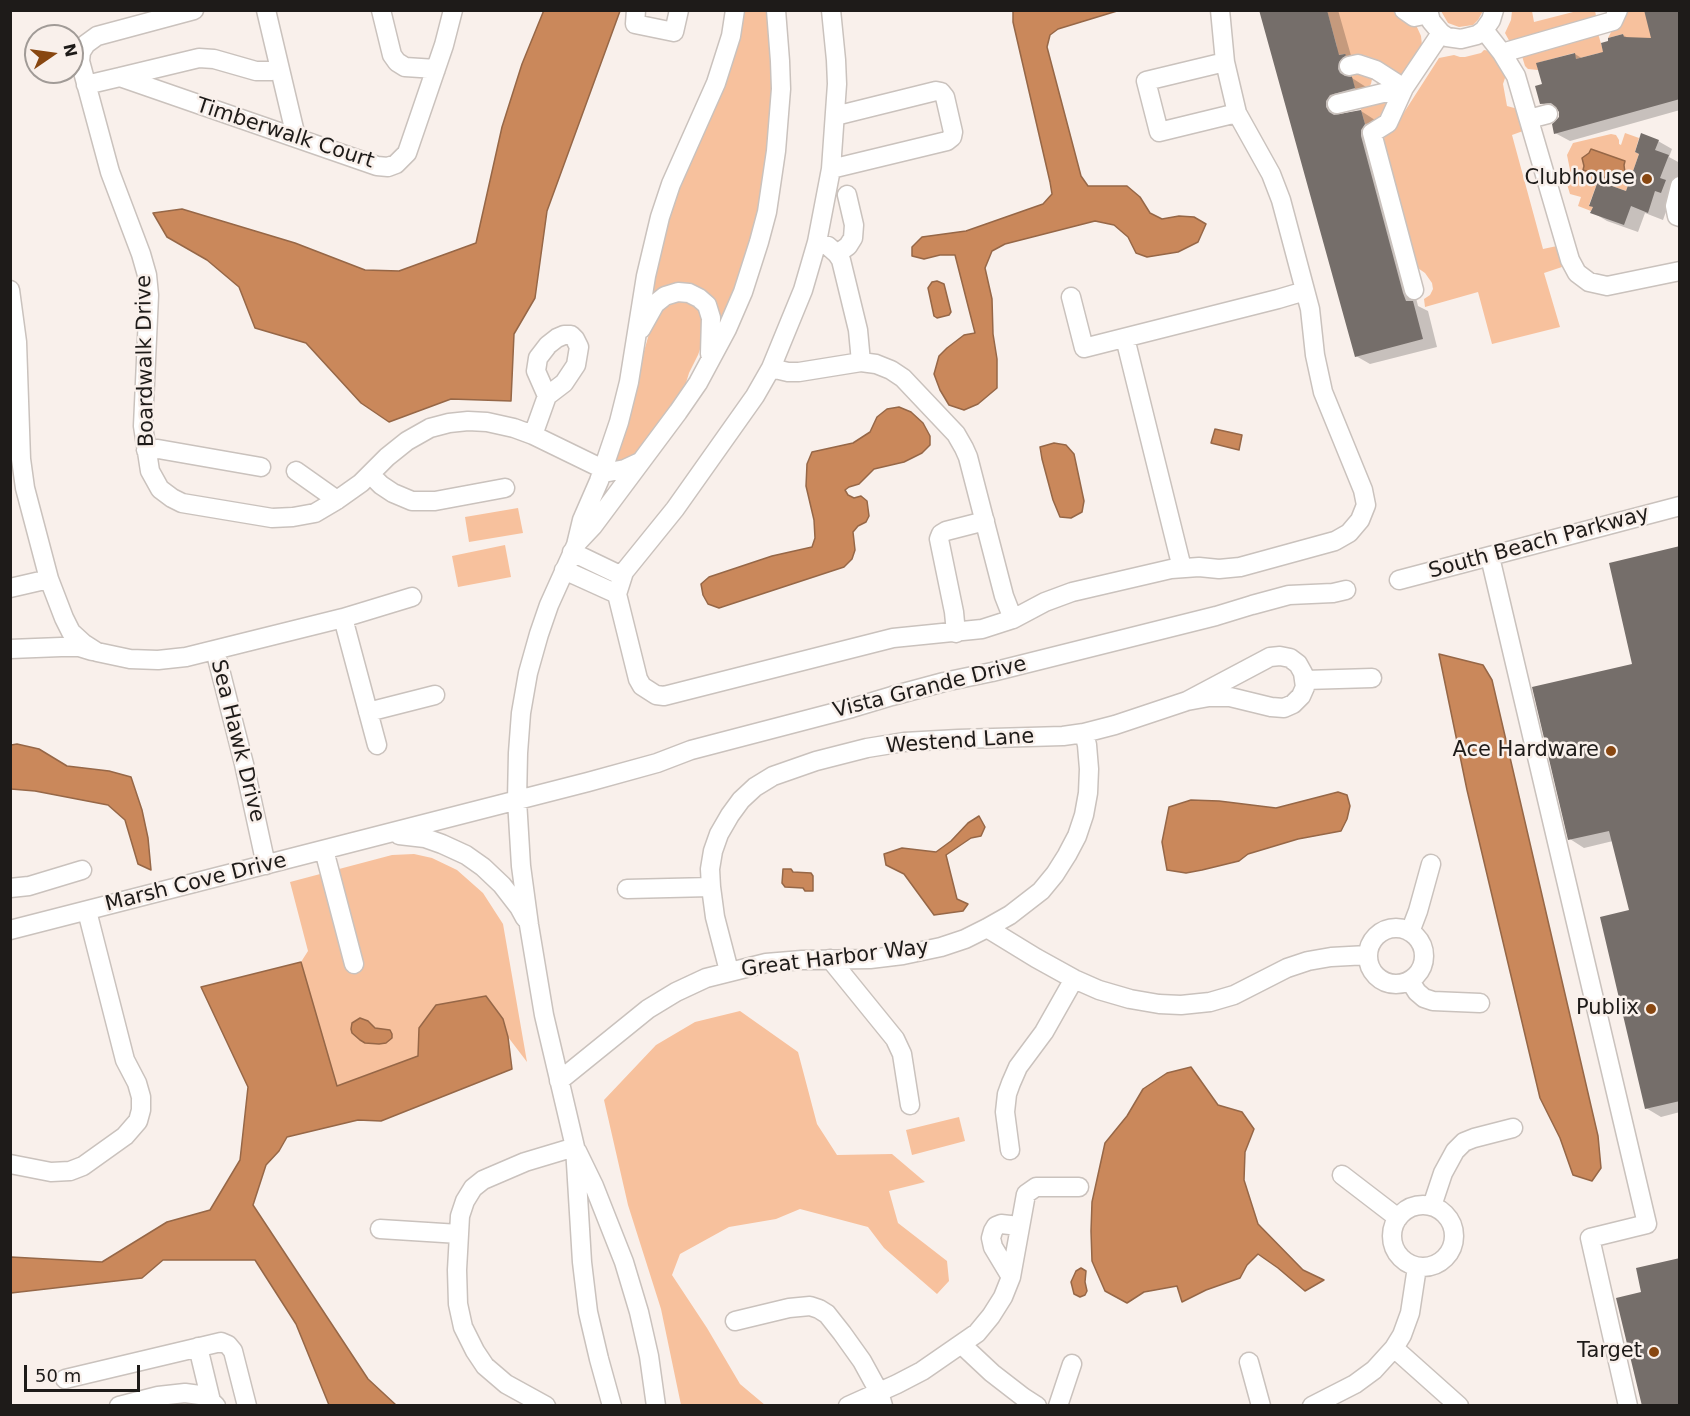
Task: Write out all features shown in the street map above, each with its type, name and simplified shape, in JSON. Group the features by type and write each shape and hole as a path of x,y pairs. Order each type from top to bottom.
{"street":[{"name":"Boardwalk Drive","path":"194,10 97,36 86,44 81,52 80,61 110,172 147,274 149,296 143,426 150,471 160,489 182,502 272,518 315,513 361,483 407,441 430,428 468,421 487,422 514,428 603,470"},
{"path":"266,10 296,137"},
{"path":"381,10 392,55 397,62 405,67 436,69"},
{"name":"Timberwalk Court","path":"120,77 377,166 388,167 396,164 406,153 436,69 453,10"},
{"path":"636,10 635,24 674,32 679,10"},
{"path":"612,1406 598,1359 588,1312 582,1262 575,1147 544,1015 529,925 521,866 517,800 519,733 528,673 539,634 574,548 582,520 620,422 652,245 660,217 675,175 716,83 731,36 735,10"},
{"path":"574,548 593,526 698,382 727,329 742,292 767,212 777,151 780,61 776,10"},
{"path":"831,10 836,60 831,169 817,242 803,290 771,368 755,396 675,509 622,576 617,594 638,679 642,686 656,695 664,696 894,639 982,629 1013,619 1045,602 1072,592 1171,569 1240,567 1335,540 1349,533 1360,520 1366,505 1358,475 1323,392 1315,355 1310,309 1281,200 1271,174 1237,113 1225,62 1220,10"},
{"path":"1404,10 1414,17 1428,12 1435,28 1454,39 1477,35 1484,30 1494,10"},
{"path":"1502,53 1613,21 1618,10"},
{"path":"1484,30 1516,76 1570,260 1577,273 1589,282 1607,286 1680,271"},
{"path":"1414,290 1372,133 1388,123 1404,88 1441,33"},
{"path":"86,86 199,58 214,59 256,71 279,69"},
{"path":"1225,62 1146,81 1159,132 1237,113"},
{"path":"1349,66 1358,64 1376,70 1404,88"},
{"path":"1337,104 1404,88"},
{"path":"831,169 947,141 953,132 945,97 941,92 936,91 835,116"},
{"path":"1529,119 1548,114"},
{"path":"1680,186 1675,206 1677,216 1680,217"},
{"path":"837,254 848,246 853,237 854,225 847,195"},
{"path":"817,242 828,246 841,260 858,330 861,362"},
{"name":"Sea Hawk Drive","path":"10,291 17,342 15,378 24,488 49,579 64,618 71,632 83,644 98,652 130,659 158,660 186,657 215,650 244,764 266,865"},
{"path":"1071,297 1084,348 1305,291"},
{"path":"636,340 655,304 665,296 678,292 689,293 707,305 711,318 709,362"},
{"path":"1125,338 1182,568"},
{"path":"771,368 799,372 861,362 876,364 903,378 956,434 968,458 1004,596 1013,619"},
{"path":"533,435 548,396"},
{"path":"146,450 158,449 261,467"},
{"path":"603,470 617,471 640,462"},
{"path":"296,471 337,500"},
{"path":"370,474 393,493 412,501 435,501 505,488"},
{"name":"South Beach Parkway","path":"1399,580 1680,506"},
{"path":"956,633 939,539 946,531 985,520"},
{"path":"574,548 622,576"},
{"path":"1490,557 1647,1224 1590,1238 1628,1406"},
{"path":"564,570 617,594"},
{"path":"10,588 49,579"},
{"name":"Vista Grande Drive","path":"517,800 657,763 691,750 944,682 1216,616 1289,595 1333,593 1346,590"},
{"path":"215,650 343,618 412,597"},
{"path":"343,618 377,745"},
{"path":"10,649 61,647 98,652"},
{"path":"1270,657 1290,658 1304,673 1305,687 1301,696 1293,704 1284,708 1230,697 1209,697 1187,701 1270,657"},
{"path":"1305,680 1372,678"},
{"path":"368,712 435,695"},
{"name":"Westend Lane","path":"729,971 715,917 711,887 710,868 713,851 729,815 741,800 755,788 782,772 867,748 904,742 1063,736 1084,733 1187,701"},
{"name":"Great Harbor Way","path":"559,1081 648,1009 706,978 766,963 870,959 903,955 965,939 1010,915 1041,891 1055,874 1067,855 1080,825 1088,793 1089,769 1084,733"},
{"name":"Marsh Cove Drive","path":"10,930 517,800"},
{"name":"Marsh Cove Drive","path":"382,835 425,838 466,855 502,885 529,925"},
{"path":"324,850 354,964"},
{"path":"1410,932 1431,864"},
{"path":"10,888 29,886 82,870"},
{"path":"627,890 711,887"},
{"path":"10,1164 51,1172 70,1171 83,1166 125,1136 138,1121 141,1097 137,1083 125,1060 87,910"},
{"path":"987,928 1074,979 1099,990 1159,1004 1181,1005 1210,1002 1234,995 1287,968 1308,961 1368,955"},
{"path":"1401,928 1410,932 1422,944 1424,954 1423,965 1418,974 1410,981 1401,984 1391,984 1382,980 1374,974 1370,966 1369,947 1381,932 1401,928"},
{"path":"830,959 895,1039 902,1054 910,1106"},
{"path":"1010,1150 1005,1112 1011,1083 1018,1067 1044,1032 1074,979"},
{"path":"1410,981 1417,992 1433,1001 1480,1003"},
{"path":"1432,1206 1443,1173 1455,1151 1464,1142 1474,1137 1513,1128"},
{"path":"546,1406 500,1380 485,1366 463,1327 458,1304 457,1270 460,1216 465,1201 483,1180 525,1162 575,1147"},
{"path":"575,1147 594,1186 624,1262 649,1356 656,1406"},
{"path":"1342,1175 1398,1218"},
{"path":"848,1406 881,1399 977,1333 1003,1297 1011,1276 1026,1194 1035,1187 1079,1187"},
{"path":"1415,1206 1432,1206 1446,1214 1452,1223 1455,1234 1454,1246 1448,1256 1439,1263 1429,1267 1417,1267 1406,1263 1398,1255 1392,1234 1394,1224 1406,1210 1415,1206"},
{"path":"1011,1276 993,1247 991,1238 996,1226 1001,1224 1019,1226"},
{"path":"380,1229 459,1234"},
{"path":"1312,1406 1355,1384 1374,1370 1394,1348 1402,1335 1410,1313 1417,1267"},
{"path":"735,1321 789,1308 810,1306 819,1309 827,1314 862,1361 881,1399"},
{"path":"65,1379 220,1342 228,1345 232,1351 247,1406"},
{"path":"962,1344 992,1373 1031,1404"},
{"path":"198,1347 214,1403"},
{"path":"1394,1348 1459,1406"},
{"path":"1249,1362 1261,1406"},
{"path":"1058,1406 1072,1364"},
{"path":"119,1406 158,1396 185,1393 200,1395 214,1403"}],"shaded area":[{"path":"544,10 620,11 547,211 535,298 514,334 511,401 451,399 389,422 361,403 306,343 255,328 239,287 207,260 167,237 153,213 182,209 295,243 365,270 399,271 476,243 502,127 522,64"},
{"path":"1644,10 1654,38 1624,39 1623,34 1608,38 1622,11"},
{"path":"740,11 771,11 776,93 754,241 719,331 719,312 715,304 647,298 659,238"},
{"path":"1013,11 1117,11 1058,29 1050,35 1047,47 1081,176 1088,186 1127,186 1140,197 1150,213 1162,219 1179,216 1194,217 1206,224 1198,242 1178,252 1147,257 1136,253 1128,237 1114,225 1095,221 1005,244 992,251 985,268 992,299 997,388 978,404 964,410 949,405 934,374 939,356 947,348 964,335 975,333 955,255 940,255 924,259 912,256 912,247 922,237 966,231 1043,204 1052,194 1013,22"},
{"path":"1327,11 1397,11 1416,25 1422,45 1405,76 1363,55 1346,58 1345,54 1337,55"},
{"path":"1441,11 1483,11 1473,25 1459,27 1448,23"},
{"path":"1512,11 1532,11 1534,22 1577,11 1595,11 1597,20 1512,46 1505,33"},
{"path":"1597,30 1604,54 1599,53 1576,59 1574,53 1537,63 1538,70 1528,69 1525,66 1521,53"},
{"path":"1484,50 1490,51 1505,73 1503,84 1507,106 1518,109 1523,131 1512,135 1543,249 1557,246 1562,267 1544,273 1560,327 1492,344 1478,292 1425,307 1424,299 1433,289 1432,283 1425,273 1415,266 1382,148 1385,134 1403,114 1439,58 1454,55 1465,57"},
{"path":"1369,74 1372,79 1371,84 1368,88 1356,93 1351,75"},
{"path":"1385,100 1386,108 1379,117 1372,123 1365,124 1359,103"},
{"path":"1625,133 1639,138 1635,152 1639,154 1626,191 1598,181 1589,205 1593,207 1591,211 1578,206 1581,197 1570,194 1566,181 1570,170 1567,155 1573,143 1611,134 1616,135 1621,145"},
{"path":"1591,149 1625,161 1625,173 1618,182 1583,170 1582,158"},
{"path":"937,281 944,284 951,312 949,315 937,318 934,316 928,288 932,282"},
{"path":"674,300 685,300 699,307 704,316 704,338 698,355 689,373 682,396 642,452 611,466 653,320 659,311"},
{"path":"899,407 911,412 923,423 930,436 930,445 922,453 904,462 874,469 859,484 845,490 854,498 861,496 867,501 869,516 866,522 853,532 855,550 852,559 844,567 719,608 708,604 701,584 709,577 772,556 812,547 815,538 814,520 806,486 807,464 812,452 853,443 870,432 877,417 887,409"},
{"path":"1215,429 1242,435 1239,450 1211,443"},
{"path":"1054,443 1066,445 1074,454 1084,501 1082,512 1071,518 1060,517 1042,459 1040,447"},
{"path":"518,508 523,533 469,542 465,517"},
{"path":"505,545 511,577 458,587 452,556"},
{"path":"1439,654 1483,665 1492,680 1598,1136 1601,1168 1592,1181 1573,1175 1560,1138 1540,1098 1467,790"},
{"path":"17,744 39,749 67,766 109,771 131,777 142,810 151,870 138,864 125,820 108,805 35,791 11,789 11,745"},
{"path":"1338,792 1347,795 1350,806 1341,831 1298,839 1248,854 1239,861 1202,870 1186,873 1167,870 1162,842 1169,807 1191,800 1276,808"},
{"path":"979,816 985,827 981,836 971,838 946,855 957,899 968,904 963,911 934,915 904,874 886,865 884,854 902,848 936,852"},
{"path":"414,854 432,858 457,870 483,893 503,924 527,1062 508,1037 503,1019 486,996 436,1005 419,1028 418,1056 337,1086 301,962 308,951 290,882 392,855"},
{"path":"783,869 811,873 813,891 785,887 782,883"},
{"path":"301,962 337,1086 418,1056 419,1028 436,1005 486,996 503,1019 508,1037 512,1069 381,1121 358,1120 287,1137 279,1151 266,1165 253,1205 368,1379 396,1405 329,1405 296,1324 255,1260 163,1260 142,1278 11,1293 11,1257 102,1262 167,1222 210,1210 240,1160 248,1087 201,987"},
{"path":"740,1011 798,1052 817,1124 837,1155 892,1154 925,1182 889,1191 898,1223 947,1261 949,1281 937,1294 884,1248 868,1227 800,1209 776,1219 729,1227 680,1254 672,1275 740,1384 765,1405 681,1405 661,1309 628,1205 604,1100 656,1045 695,1022"},
{"path":"360,1018 368,1021 375,1028 390,1030 392,1038 386,1043 379,1044 365,1043 360,1040 351,1029 352,1023"},
{"path":"1191,1067 1218,1105 1242,1112 1254,1129 1245,1152 1244,1180 1258,1224 1303,1270 1324,1280 1305,1291 1258,1254 1247,1265 1240,1278 1206,1290 1182,1302 1177,1286 1144,1292 1127,1303 1105,1291 1092,1261 1091,1231 1092,1202 1105,1143 1127,1116 1143,1089 1167,1073"},
{"path":"959,1117 965,1141 912,1155 906,1130"},
{"path":"1081,1268 1086,1271 1087,1291 1080,1297 1074,1294 1071,1282 1076,1271"}],"building":[{"path":"1259,10 1327,10 1339,55 1346,55 1339,62 1338,69 1345,76 1352,77 1355,88 1330,95 1326,101 1326,107 1334,115 1361,110 1365,124 1361,130 1361,136 1403,293 1406,301 1413,301 1423,339 1355,357"},
{"path":"1644,10 1680,10 1680,99 1554,134 1552,124 1559,117 1559,112 1551,103 1540,104 1535,86 1542,84 1536,63 1575,53 1576,59 1603,52 1601,43 1608,41 1608,38 1623,34 1624,37 1651,38"},
{"name":"Clubhouse","path":"1641,133 1659,140 1655,150 1669,155 1660,178 1666,180 1661,193 1655,191 1648,213 1631,206 1624,225 1590,213 1593,207 1589,206 1598,181 1626,191 1639,154 1635,152"},
{"path":"1680,546 1680,1101 1645,1109 1600,917 1629,910 1609,831 1568,840 1532,687 1632,664 1609,563"},
{"name":"Target","path":"1680,1258 1680,1406 1642,1406 1616,1298 1641,1292 1636,1268"}],"place":[{"name":"Clubhouse","path":"1647,179"},
{"name":"Ace Hardware","path":"1611,751"},
{"name":"Publix","path":"1651,1009"},
{"name":"Target","path":"1654,1352"}]}
